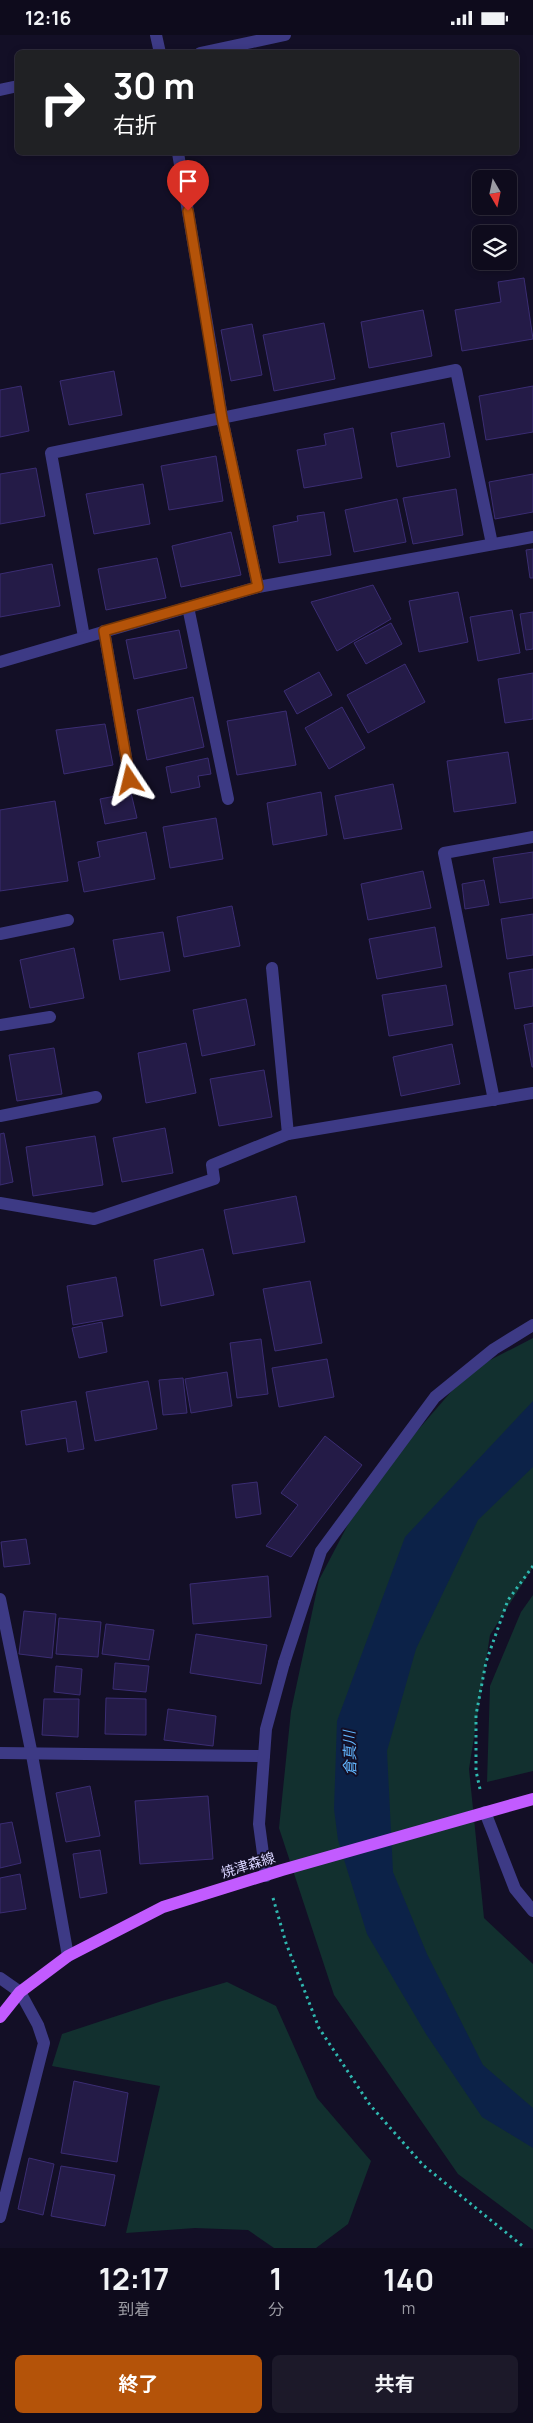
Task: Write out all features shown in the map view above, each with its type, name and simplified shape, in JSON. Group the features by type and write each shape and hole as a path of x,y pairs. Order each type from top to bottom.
{"main road":[{"name":"焼津森線","path":"0,2017 20,1992 68,1956 163,1907 282,1870 533,1799"}],"street":[{"path":"156,35 159,50"},
{"path":"214,50 285,35"},
{"path":"0,90 15,88"},
{"path":"178,155 222,418 258,587"},
{"path":"84,637 51,453 456,370 492,544"},
{"path":"0,661 258,587 533,537"},
{"path":"188,607 228,799"},
{"path":"104,631 130,780"},
{"path":"494,1100 444,853 533,837"},
{"path":"0,933 68,920"},
{"path":"272,968 288,1135"},
{"path":"0,1025 50,1017"},
{"path":"0,1203 94,1219 214,1179 212,1165 288,1135 533,1093"},
{"path":"0,1116 96,1097"},
{"path":"266,1876 259,1823 266,1729 284,1663 321,1551 435,1397 494,1349 533,1325"},
{"path":"0,1599 32,1755 68,1956"},
{"path":"0,1753 32,1755 264,1756"},
{"path":"485,1812 515,1889 533,1911"},
{"path":"0,1978 20,1992 38,2025 44,2043 0,2217"}],"path":[{"path":"485,1812 476,1771 476,1715 486,1662 508,1600 533,1566"},
{"path":"266,1876 286,1943 319,2028 370,2105 423,2165 525,2248"}],"green space":[{"path":"533,1338 533,1567 490,1635 469,1769 484,1918 533,1964 533,2230 458,2174 334,1995 279,1828 291,1711 319,1580 366,1490 469,1371"},
{"path":"533,1595 533,1771 487,1782 490,1686 521,1612"},
{"path":"227,1982 276,2006 317,2098 371,2161 348,2224 316,2248 274,2248 248,2230 195,2228 126,2233 160,2086 52,2066 62,2034"}],"water":[{"name":"倉真川","path":"533,1401 533,1467 478,1520 416,1649 387,1751 393,1872 427,1954 483,2065 533,2108 533,2148 482,2117 426,2034 367,1934 338,1840 334,1809 337,1721 405,1537"}],"building":[{"path":"524,278 533,339 462,351 455,310 501,302 498,282"},
{"path":"423,310 432,356 369,368 361,322"},
{"path":"324,323 335,379 274,391 263,335"},
{"path":"252,324 262,375 231,381 221,330"},
{"path":"114,371 122,415 69,425 60,381"},
{"path":"21,386 29,431 0,437 0,390"},
{"path":"533,386 533,432 486,440 479,396"},
{"path":"444,423 450,457 397,467 391,433"},
{"path":"353,428 362,478 304,488 297,450 326,445 324,434"},
{"path":"216,456 223,501 169,510 161,466"},
{"path":"36,468 45,516 0,524 0,474"},
{"path":"533,474 533,512 495,519 489,482"},
{"path":"143,484 150,524 94,534 86,494"},
{"path":"456,489 463,535 413,544 403,498"},
{"path":"397,499 406,542 354,552 345,510"},
{"path":"324,512 331,555 279,563 273,526 298,521 297,516"},
{"path":"231,532 241,575 181,587 172,546"},
{"path":"533,549 533,578 530,578 526,550"},
{"path":"157,558 166,598 106,610 98,569"},
{"path":"52,564 60,606 0,617 0,574"},
{"path":"373,585 391,619 337,651 311,602"},
{"path":"458,592 468,642 419,652 409,601"},
{"path":"512,610 520,653 478,661 470,617"},
{"path":"533,612 533,649 526,650 520,614"},
{"path":"391,623 402,644 366,664 354,643"},
{"path":"179,630 187,668 134,679 126,640"},
{"path":"405,664 425,702 368,733 347,695"},
{"path":"319,672 332,695 297,714 284,691"},
{"path":"533,673 533,719 505,723 498,679"},
{"path":"193,697 204,747 147,760 137,710"},
{"path":"342,707 365,748 329,769 305,728"},
{"path":"286,711 296,765 237,775 227,721"},
{"path":"105,724 113,765 64,774 56,730"},
{"path":"508,752 516,803 454,812 447,761"},
{"path":"208,758 211,774 198,776 200,787 171,793 166,767"},
{"path":"393,784 402,829 344,839 335,796"},
{"path":"321,792 327,835 273,845 267,803"},
{"path":"131,793 137,818 105,824 100,799"},
{"path":"55,801 68,881 0,891 0,810"},
{"path":"216,818 223,859 170,868 163,827"},
{"path":"146,832 155,879 84,892 78,862 100,857 97,842"},
{"path":"533,852 533,898 500,903 493,858"},
{"path":"423,871 431,908 368,920 361,884"},
{"path":"484,880 489,905 465,909 462,884"},
{"path":"232,906 240,946 184,957 177,917"},
{"path":"533,914 533,955 507,959 501,919"},
{"path":"435,927 442,967 377,979 369,939"},
{"path":"163,932 170,971 120,980 113,940"},
{"path":"74,948 84,998 30,1008 20,960"},
{"path":"533,969 533,1006 515,1009 509,973"},
{"path":"446,985 453,1025 389,1036 382,995"},
{"path":"246,999 255,1045 202,1056 193,1010"},
{"path":"533,1023 533,1067 532,1067 524,1025"},
{"path":"186,1043 196,1093 146,1103 138,1053"},
{"path":"452,1044 460,1084 401,1096 393,1057"},
{"path":"54,1048 62,1094 17,1101 9,1055"},
{"path":"264,1070 272,1117 219,1126 210,1079"},
{"path":"165,1128 173,1173 122,1182 113,1138"},
{"path":"4,1133 13,1182 0,1185 0,1134"},
{"path":"95,1136 103,1185 33,1196 26,1147"},
{"path":"296,1196 305,1242 233,1254 224,1210"},
{"path":"203,1249 214,1295 161,1306 154,1260"},
{"path":"116,1277 123,1316 73,1325 67,1286"},
{"path":"310,1281 322,1343 275,1351 263,1289"},
{"path":"102,1322 107,1352 79,1358 72,1328"},
{"path":"261,1339 268,1394 237,1398 230,1343"},
{"path":"327,1359 334,1397 279,1407 272,1368"},
{"path":"227,1372 232,1406 191,1413 185,1379"},
{"path":"183,1378 187,1413 163,1415 159,1380"},
{"path":"148,1381 157,1429 95,1441 86,1392"},
{"path":"76,1401 84,1449 68,1452 66,1438 26,1445 21,1411"},
{"path":"325,1436 362,1465 291,1557 266,1546 298,1505 281,1493"},
{"path":"257,1482 261,1514 236,1518 232,1485"},
{"path":"26,1539 30,1564 4,1567 1,1542"},
{"path":"268,1576 271,1617 193,1624 190,1584"},
{"path":"24,1611 56,1614 52,1658 19,1654"},
{"path":"59,1618 101,1622 98,1657 56,1654"},
{"path":"106,1624 154,1630 149,1660 102,1654"},
{"path":"196,1634 267,1645 261,1684 190,1673"},
{"path":"115,1663 149,1666 146,1692 113,1689"},
{"path":"56,1666 82,1669 80,1695 54,1692"},
{"path":"106,1698 146,1699 146,1735 105,1734"},
{"path":"44,1699 79,1699 78,1737 42,1735"},
{"path":"168,1709 216,1716 213,1746 164,1740"},
{"path":"90,1786 100,1836 66,1842 56,1793"},
{"path":"208,1796 213,1859 140,1864 135,1801"},
{"path":"12,1822 21,1863 0,1868 0,1824"},
{"path":"100,1850 107,1893 80,1898 73,1854"},
{"path":"20,1874 26,1909 0,1913 0,1878"},
{"path":"74,2081 128,2093 117,2162 61,2153"},
{"path":"29,2158 54,2164 43,2215 18,2209"},
{"path":"61,2166 115,2175 105,2226 51,2216"}],"route":[{"path":"130,780 104,631 258,587 222,418 188,211"}]}
